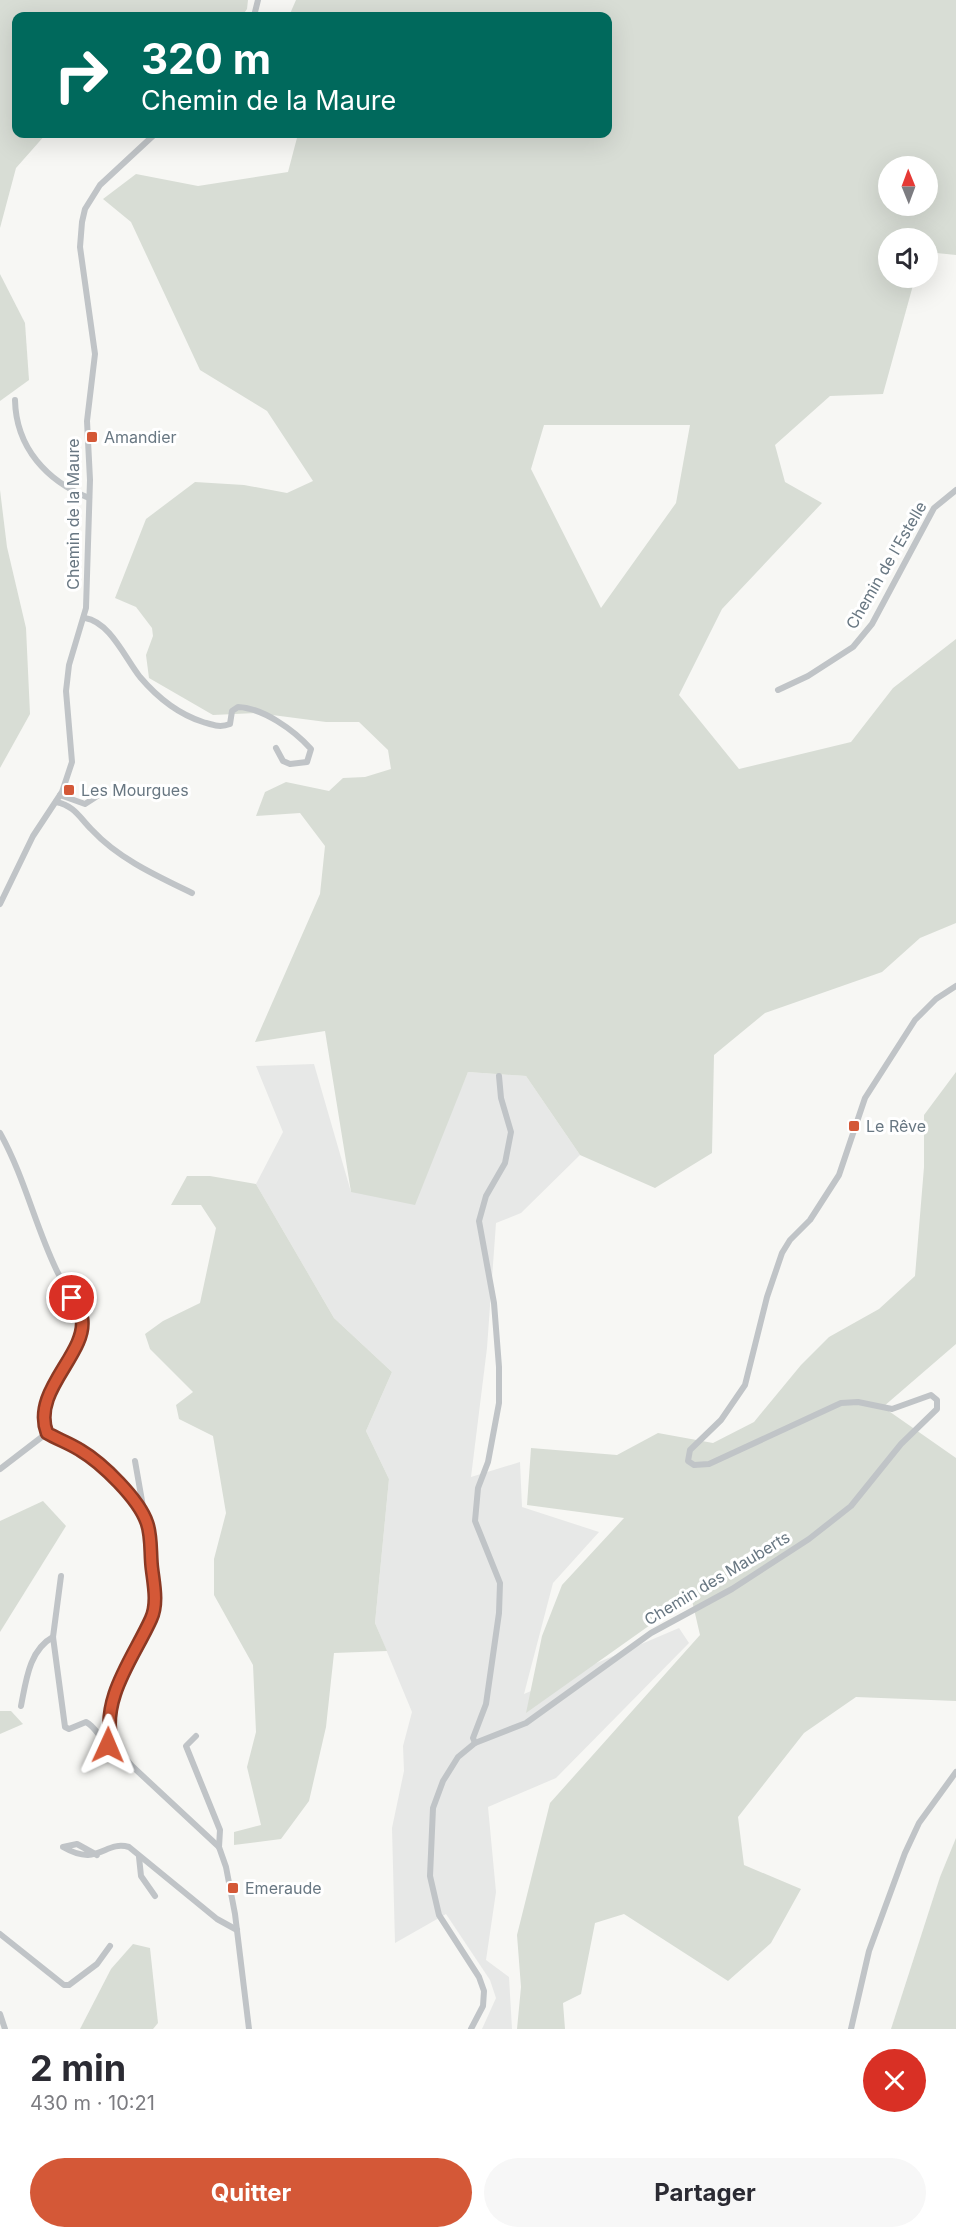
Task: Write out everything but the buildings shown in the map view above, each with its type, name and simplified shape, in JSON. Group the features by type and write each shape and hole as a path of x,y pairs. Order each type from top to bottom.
{"street":[{"name":"Chemin de la Maure","path":"0,904 33,836 60,795 69,776 72,762 67,678 85,618 89,498 87,421 95,354 80,247 82,222 86,208 100,185 151,138"},
{"path":"15,400 18,428 26,449 54,480 67,489 89,498"},
{"name":"Chemin de l'Estelle","path":"778,690 808,676 853,647 872,624 934,508 956,490"},
{"path":"85,618 94,620 104,628 142,679 175,709 189,717 223,727 230,724 232,711 238,707 251,707 303,740 311,754 307,762 290,764 283,762 276,748"},
{"path":"60,795 85,804 102,793"},
{"path":"56,802 75,809 92,830 115,850 144,869 192,893"},
{"name":"Chemin des Mauberts","path":"474,1743 526,1723 651,1632 732,1589 808,1539 851,1506 901,1444 937,1409 937,1400 931,1395 892,1409 858,1402 841,1403 709,1464 694,1465 687,1457 690,1450 721,1420 745,1385 767,1297 782,1253 790,1240 810,1220 839,1175 854,1126 871,1088 915,1020 936,999 956,986"},
{"path":"471,2029 483,2006 484,1991 479,1977 439,1915 430,1876 431,1820 437,1795 458,1757 474,1743 473,1737 486,1704 499,1613 500,1583 496,1568 475,1521 478,1488 488,1462 498,1402 499,1367 494,1303 479,1221 486,1196 506,1163 511,1132 501,1098 499,1076"},
{"path":"0,1133 56,1269 82,1320 79,1337 45,1403 43,1423 47,1433 90,1456 112,1476 145,1518"},
{"path":"0,1469 47,1433"},
{"path":"135,1461 148,1528 155,1610 122,1676 112,1706 109,1725 112,1743 132,1766 219,1847"},
{"path":"61,1576 53,1637 65,1727 69,1730 86,1722 92,1725 104,1742 108,1745 112,1743"},
{"path":"21,1706 28,1668 48,1640 53,1637"},
{"path":"196,1736 186,1746 220,1830 219,1847 226,1867 237,1930 249,2029"},
{"path":"850,2029 869,1951 905,1853 919,1822 956,1772"},
{"path":"97,1855 122,1845 129,1847 217,1919 237,1930"},
{"path":"139,1857 141,1876 155,1896"},
{"path":"0,1934 64,1985 69,1985 97,1964 110,1946"},
{"path":"0,2014 5,2029"}],"shaded area":[{"path":"0,0 248,0 245,12 12,12 12,138 42,138 16,168 0,228"},
{"path":"296,0 956,0 956,255 938,253 938,228 878,228 878,288 912,288 883,394 830,396 775,445 785,482 822,503 722,609 679,695 739,769 851,742 893,688 956,639 956,923 920,938 882,972 765,1013 714,1055 712,1153 655,1188 580,1155 526,1076 468,1072 415,1205 351,1192 325,1031 255,1042 320,894 325,846 300,813 256,816 265,792 286,782 329,791 343,778 365,777 391,769 388,750 359,722 326,722 257,713 213,715 149,678 146,655 153,636 152,628 136,607 115,598 146,519 195,482 244,485 287,493 313,481 267,411 200,370 131,222 103,199 136,174 198,186 288,172 297,138 612,138 612,12 291,12","holes":["544,425 690,425 676,503 601,608 531,469"]},
{"path":"0,274 25,323 29,380 0,401"},
{"path":"0,490 7,547 26,628 30,714 0,768"},
{"path":"314,1064 351,1192 450,1114 468,1072 526,1076 580,1155 521,1213 496,1223 487,1348 471,1477 520,1462 522,1507 599,1532 553,1583 524,1694 679,1628 689,1643 556,1778 488,1807 496,1892 486,1960 509,1977 512,2029 482,2029 496,1998 490,1980 446,1914 395,1943 392,1828 404,1771 403,1746 412,1712 375,1623 389,1479 366,1431 392,1372 334,1318 256,1184 283,1132 256,1066"},
{"path":"956,1072 956,1344 883,1407 956,1458 956,1701 856,1697 804,1733 738,1817 744,1865 801,1889 771,1943 728,1981 624,1914 595,1923 581,1994 563,2003 565,2029 517,2029 521,1987 517,1935 550,1803 700,1635 691,1596 526,1713 542,1636 562,1585 624,1518 527,1505 531,1448 617,1455 658,1433 713,1443 754,1422 801,1365 829,1337 879,1309 915,1276 924,1167 924,1115"},
{"path":"187,1176 210,1176 256,1184 334,1318 392,1372 366,1431 389,1479 375,1623 387,1651 334,1653 326,1727 309,1801 281,1839 234,1845 234,1832 261,1825 247,1767 256,1732 253,1665 214,1595 214,1559 226,1513 213,1436 179,1419 176,1405 193,1392 150,1349 145,1334 163,1321 200,1303 216,1228 201,1205 171,1205"},
{"path":"43,1501 66,1526 0,1632 0,1521"},
{"path":"0,1711 11,1711 23,1724 0,1734"},
{"path":"956,1838 956,2029 891,2029 940,1877"},
{"path":"133,1944 150,1948 158,2023 153,2029 80,2029 111,1969"}],"place":[{"name":"Amandier","path":"92,437"},
{"name":"Les Mourgues","path":"69,790"},
{"name":"Le Rêve","path":"854,1126"},
{"name":"Emeraude","path":"233,1888"}],"route":[{"path":"72,1298 80,1312 82,1329 45,1403 42,1414 43,1423 47,1433 90,1456 112,1476 138,1506 148,1528 155,1603 151,1620 122,1676 112,1706 109,1731 112,1743 108,1745"}]}
